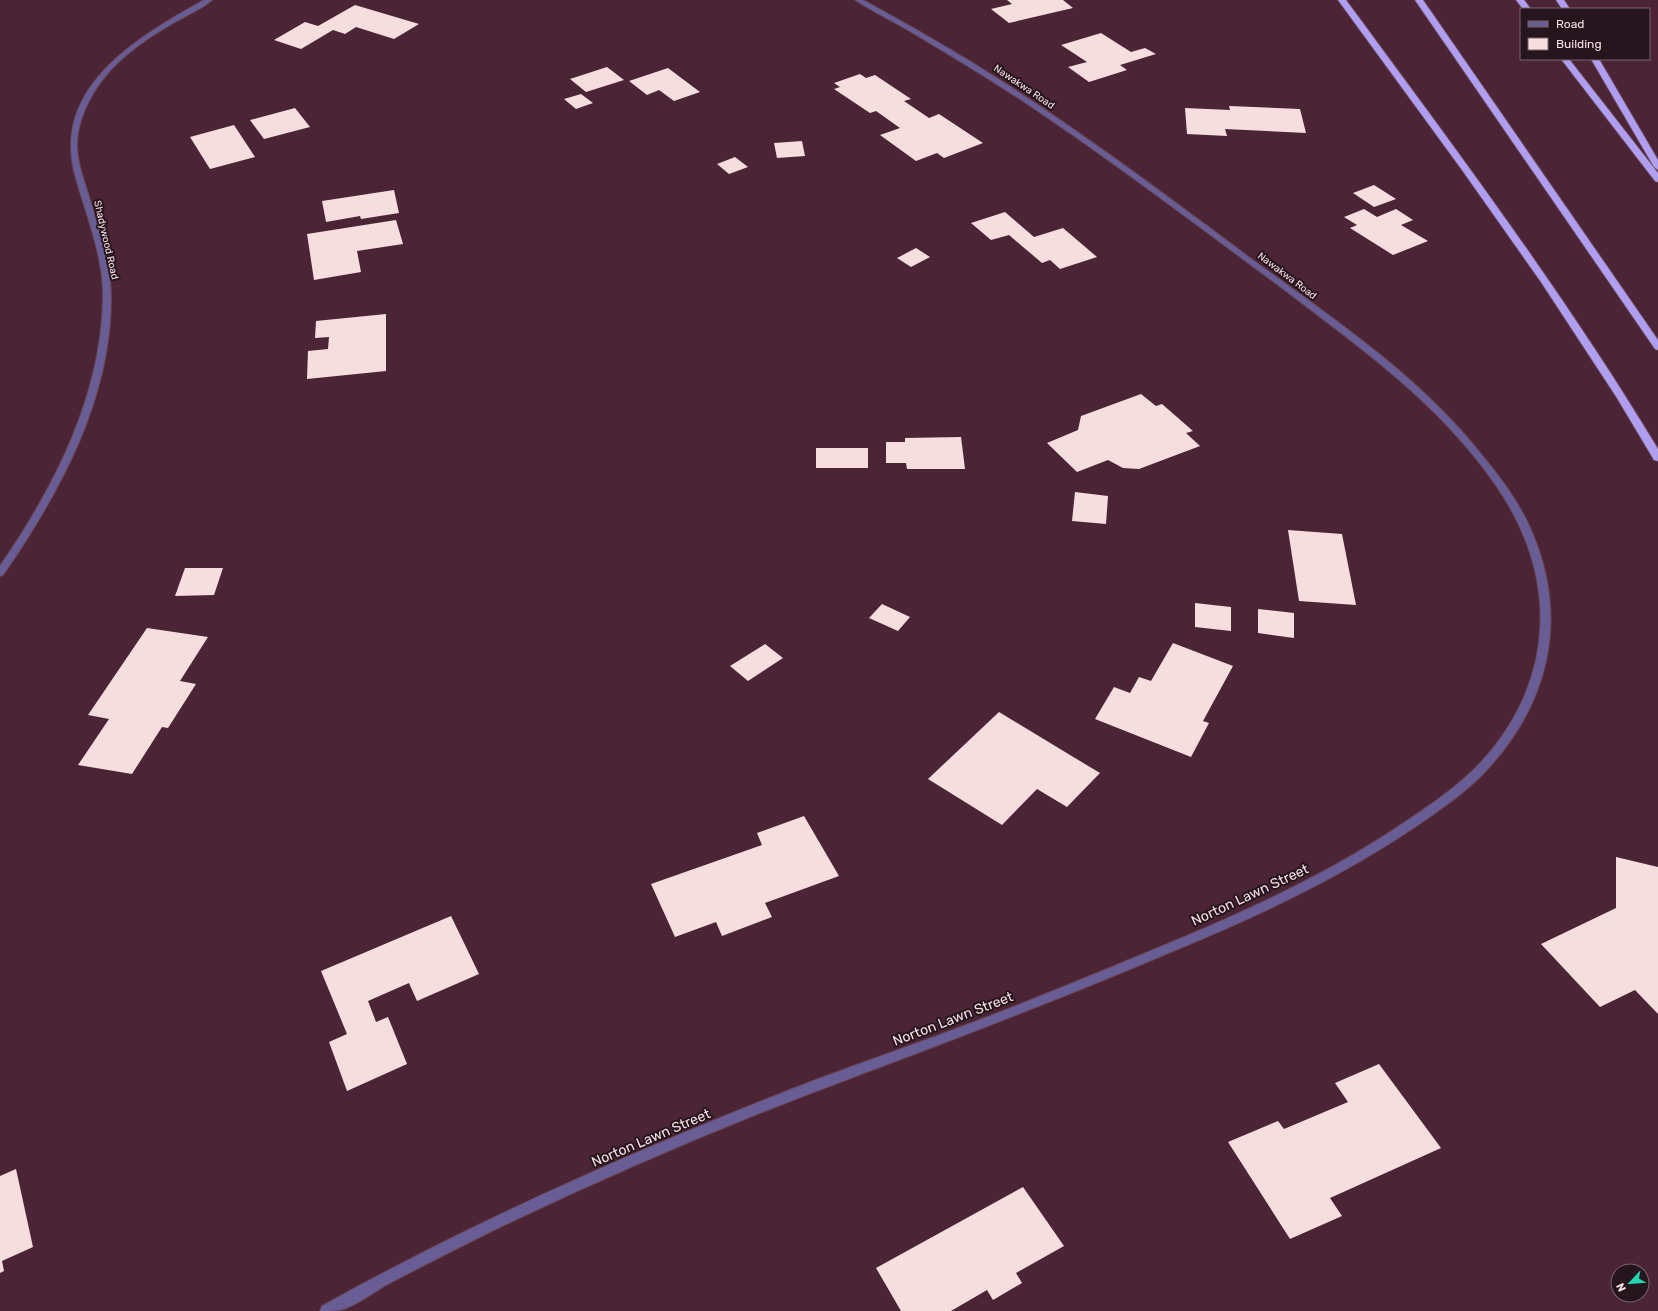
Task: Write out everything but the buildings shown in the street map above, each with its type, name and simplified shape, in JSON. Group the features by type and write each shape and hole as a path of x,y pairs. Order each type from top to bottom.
{"highway":[{"path":"1342,0 1519,243 1562,306 1658,458"},
{"path":"1420,0 1658,347"},
{"path":"1520,0 1526,8"},
{"path":"1566,60 1658,179"},
{"path":"1596,60 1658,168"}],"street":[{"name":"Shadywood Road","path":"0,573 18,548 38,514 66,459 95,384 106,334 107,298 105,273 79,177 74,150 76,126 83,106 96,83 113,64 130,49 160,27 209,0"},
{"name":"Nawakwa Road","path":"858,0 943,47 990,76 1116,163 1354,339 1420,395 1450,423 1480,457 1514,504 1542,574 1545,622 1544,652 1535,685"},
{"name":"Norton Lawn Street","path":"327,1311 516,1214 655,1152 768,1105 1036,1004 1237,920 1322,878 1389,840 1441,803 1477,773 1503,744 1535,685"}]}
